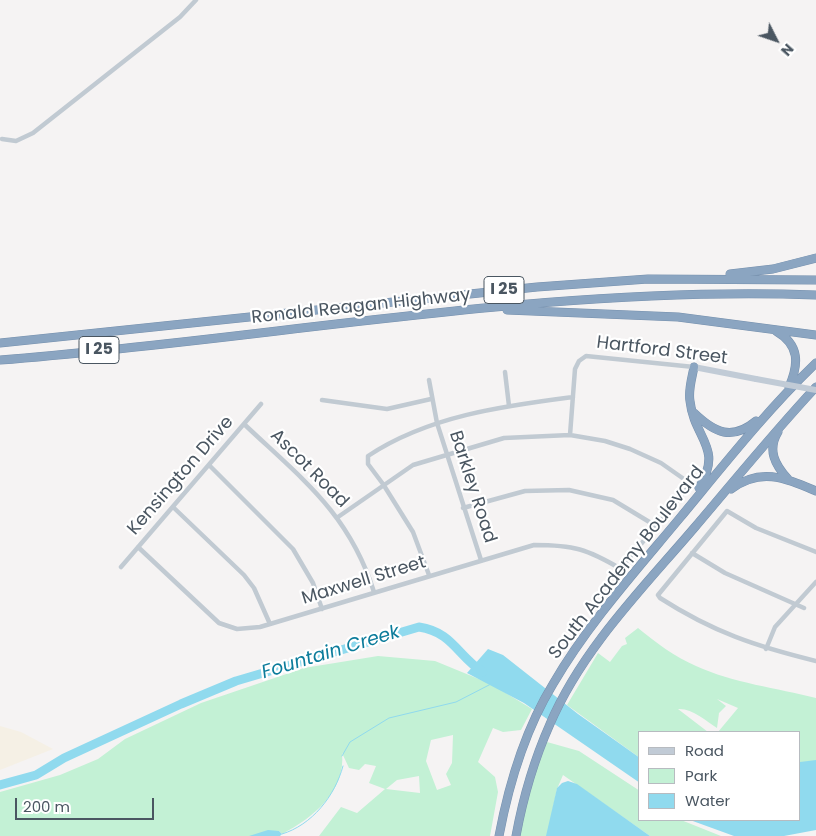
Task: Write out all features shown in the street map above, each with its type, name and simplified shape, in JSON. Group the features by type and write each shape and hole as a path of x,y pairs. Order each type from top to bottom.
{"highway":[{"path":"682,278 756,272 816,258"},
{"name":"Ronald Reagan Highway","path":"0,343 518,288 682,278 816,280"},
{"name":"Ronald Reagan Highway","path":"0,360 490,309 653,296 816,295"},
{"path":"490,309 678,316 816,335"},
{"path":"772,329 785,336 796,352 795,372 786,392"},
{"name":"South Academy Boulevard","path":"498,836 504,806 527,737 552,685 574,651 604,610 769,410 816,363"},
{"path":"685,512 707,475 710,466 707,447 693,412 689,391 694,367"},
{"name":"South Academy Boulevard","path":"516,836 530,779 543,740 559,706 590,655 615,620 793,410 816,389"},
{"path":"693,412 714,429 729,433 743,430 769,410"},
{"path":"788,479 777,467 772,448 776,435 793,410"},
{"path":"715,504 742,481 755,476 788,479 816,491"}],"street":[{"path":"2,140 16,141 33,133 167,28 196,0"},
{"name":"Hartford Street","path":"570,435 575,370 579,360 586,356 694,367 816,389"},
{"path":"505,372 509,406"},
{"name":"Barkley Road","path":"429,380 431,399 437,423 481,560"},
{"path":"429,575 413,532 368,464 368,456 389,442 437,423 509,406 573,398"},
{"path":"322,400 386,409 431,399"},
{"name":"Kensington Drive","path":"121,567 261,404"},
{"name":"Ascot Road","path":"244,424 318,494 338,517 353,540 368,571 374,592"},
{"path":"338,517 413,465 504,438 570,435 630,449 661,463 690,484 616,574"},
{"path":"209,464 294,549 313,583 322,609"},
{"path":"464,508 525,491 569,490 612,500 656,526"},
{"path":"173,507 244,575 254,588 270,624"},
{"path":"816,552 756,528 727,511 658,595 711,628 766,649 816,661"},
{"name":"Maxwell Street","path":"138,547 219,622 237,629 251,629 270,624 534,545 563,545 593,552 621,569"},
{"path":"692,553 725,573 804,608"},
{"path":"766,649 775,627 816,582"}],"green space":[{"path":"638,628 673,654 710,672 740,681 816,698 816,761 801,763 801,731 719,731 738,708 717,699 726,706 719,713 717,728 694,713 678,709 707,731 638,731 638,757 567,705 598,653 610,662 622,646 627,644 625,638"},
{"path":"378,656 435,661 491,684 532,709 521,730 503,732 493,728 478,762 495,777 498,792 490,836 319,836 341,807 357,813 385,789 369,783 376,766 365,764 359,770 349,768 342,753 342,767 339,779 325,802 305,820 282,834 279,831 255,836 0,836 0,792 60,775 98,759 125,739 201,703 304,668","holes":["453,735 452,763 446,774 451,785 437,790 426,761 431,740","419,776 420,793 386,789 397,780"]},
{"path":"547,742 579,751 638,790 638,821 684,821 721,836 650,836 563,775 557,789 547,836 519,836 533,777"}],"sand":[{"path":"0,726 21,732 53,749 0,770"}],"water":[{"path":"488,649 503,655 578,714 638,757 638,782 524,703 467,673"},
{"path":"816,760 816,830 784,836 734,836 693,821 801,821 801,762"},
{"path":"568,781 577,784 650,836 546,836 557,788 562,783"},
{"path":"268,830 279,831 282,834 280,836 249,836"}],"waterway":[{"name":"Fountain Creek","path":"0,785 36,775 64,758 236,681 419,627 440,634 448,639 474,666 483,672"},
{"path":"342,756 350,742 389,718 456,702 491,684"},
{"path":"282,834 303,824 321,808 334,788 343,766"}]}
